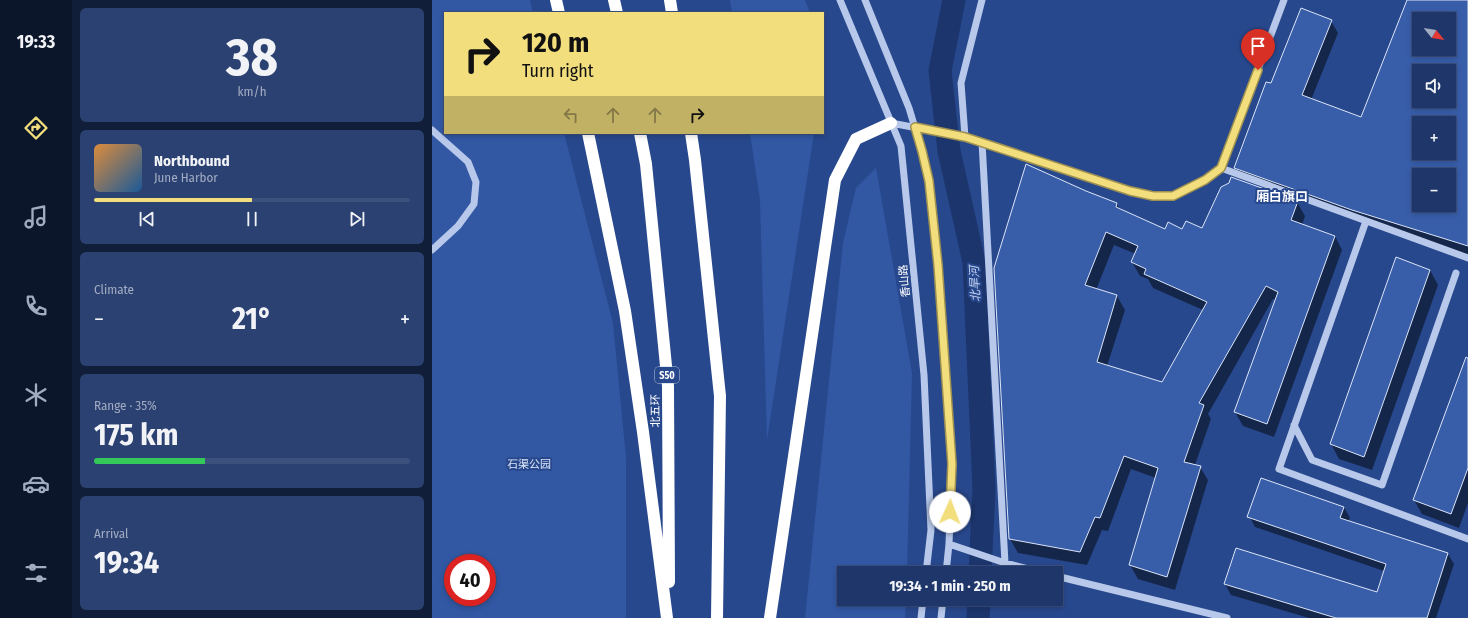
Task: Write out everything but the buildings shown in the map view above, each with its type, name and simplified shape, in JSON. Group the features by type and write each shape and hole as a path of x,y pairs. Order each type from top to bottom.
{"highway":[{"path":"556,0 559,12"},
{"path":"614,0 617,12"},
{"path":"670,0 672,12"},
{"path":"770,618 835,180 856,139 891,123"},
{"path":"588,134 625,311 668,618"},
{"name":"北五环","path":"640,134 646,164 668,386 668,618"},
{"path":"691,134 720,396 717,618"}],"street":[{"name":"香山路","path":"840,0 901,146 924,375 931,530 927,566"},
{"path":"865,0 909,108 929,181 938,265 952,464 947,566"},
{"path":"965,137 961,83 982,0"},
{"path":"891,123 965,137 1130,191 1153,196 1173,196 1205,180 1221,168 1284,0"},
{"path":"432,130 468,162 476,182 474,204 458,226 432,250"},
{"path":"982,142 1005,563"},
{"path":"1221,168 1468,258"},
{"path":"1366,221 1279,469 1468,539"},
{"path":"1294,425 1312,460 1382,485 1456,273"},
{"path":"949,544 1017,566"},
{"path":"1063,578 1227,618"},
{"path":"921,618 922,606"},
{"path":"941,618 942,606"}],"green space":[{"name":"石渠公园","path":"432,0 530,0 533,12 444,12 444,134 564,134 613,323 626,458 626,618 432,618"},
{"path":"730,0 805,0 810,12 732,12"},
{"path":"750,134 814,134 767,440 760,200"},
{"path":"876,168 912,373 907,566 837,566 837,606 906,606 905,618 805,618 843,243 856,188"}],"waterway":[{"name":"北旱河","path":"954,0 940,71 949,151 974,262 984,489 980,566"},
{"name":"北旱河","path":"978,618 979,606"}],"district":[{"name":"厢白旗口","path":"1282,196"}],"route":[{"path":"950,512 952,464 938,265 929,181 915,127 965,137 1130,191 1153,196 1173,196 1205,180 1221,168 1258,70"}]}
